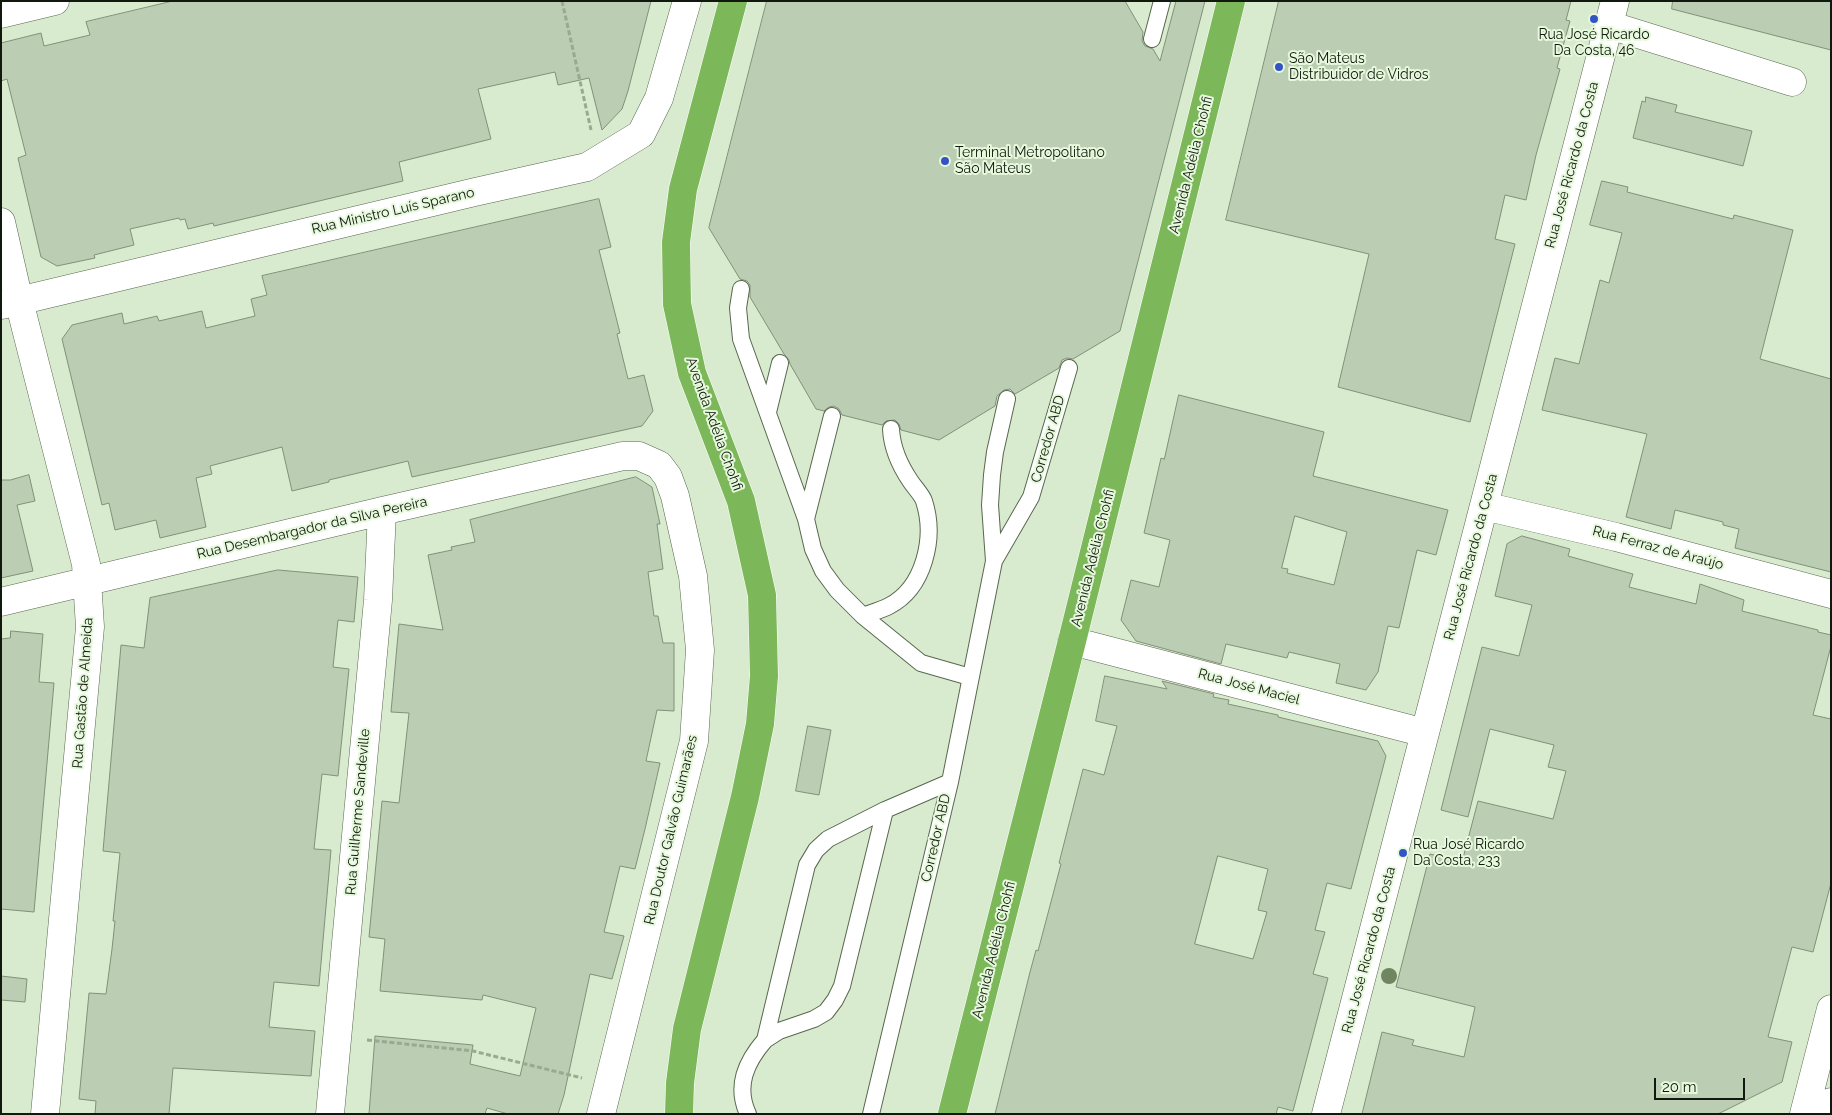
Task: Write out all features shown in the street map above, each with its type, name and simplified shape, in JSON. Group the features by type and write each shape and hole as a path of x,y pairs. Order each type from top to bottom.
{"highway":[{"name":"Avenida Adélia Chohfi","path":"679,1114 680,1083 687,1029 745,797 760,724 764,676 762,595 742,501 692,373 677,304 676,242 683,189 732,1"},
{"name":"Avenida Adélia Chohfi","path":"952,1114 1072,642 1231,1"}],"street":[{"path":"1,14 55,1"},
{"name":"Rua Ministro Luís Sparano","path":"10,303 456,196 587,167 641,134 659,98 687,1"},
{"path":"1612,13 1792,82"},
{"name":"Rua José Ricardo da Costa","path":"1326,1114 1612,13"},
{"name":"Rua Gastão de Almeida","path":"1,222 10,303 86,564 90,627 45,1114"},
{"name":"Rua Desembargador da Silva Pereira","path":"1,602 87,580 624,456"},
{"name":"Rua Doutor Galvão Guimarães","path":"601,1114 694,741 700,650 693,576 676,496 668,477 659,465 639,456 624,456"},
{"name":"Rua Ferraz de Araújo","path":"1484,506 1616,537 1831,594"},
{"name":"Rua Guilherme Sandeville","path":"330,1114 378,600 382,511"},
{"name":"Rua José Maciel","path":"1072,642 1425,733"},
{"path":"1806,1114 1831,1009"},
{"path":"1806,1114 1831,1102"}],"lane":[{"path":"1152,40 1162,1"},
{"path":"742,288 738,308 741,339 823,571 837,590 863,616 921,663 970,677"},
{"path":"768,412 780,363"},
{"name":"Corredor ABD","path":"994,561 1031,497 1068,368"},
{"name":"Corredor ABD","path":"870,1111 950,782 994,561 991,495 995,452 1007,399"},
{"path":"806,519 832,416"},
{"path":"863,616 889,606 915,583 924,560 928,541 924,500 897,457 892,444 891,429"},
{"path":"765,1040 807,865 816,850 828,839 886,810 950,782"},
{"path":"748,1114 742,1090 745,1071 752,1054 765,1040 779,1031 826,1012 842,986 886,810"}],"path":[{"path":"562,1 598,160"},
{"path":"336,1043 354,1039 473,1051 609,1084"}],"building":[{"path":"173,1 651,1 622,109 602,130 589,78 558,85 555,72 478,89 491,139 399,162 403,181 214,226 213,223 188,229 185,219 180,220 179,218 130,229 134,245 94,255 95,258 57,266 41,257 18,158 26,155 7,79 1,81 1,43 41,33 44,46 90,35 86,22"},
{"name":"Terminal Metropolitano São Mateus","path":"767,1 1125,1 1143,32 1142,41 1145,46 1153,49 1160,61 1176,1 1205,1 1120,331 1073,359 1067,358 1062,360 1059,368 1015,394 1010,389 1004,390 997,396 995,406 939,440 901,430 895,420 886,421 882,425 842,415 839,409 834,406 824,411 816,409 789,360 750,297 750,285 747,281 740,279 709,228"},
{"path":"1279,1 1571,1 1566,20 1570,21 1557,68 1560,69 1536,155 1526,200 1505,195 1495,239 1515,244 1470,422 1338,387 1369,254 1226,220"},
{"path":"1673,1 1831,1 1831,50 1672,9"},
{"path":"1646,97 1677,105 1675,112 1752,131 1743,166 1633,138 1642,101 1645,102"},
{"path":"1602,181 1628,187 1627,192 1733,219 1734,215 1793,230 1760,359 1831,379 1831,572 1735,548 1739,529 1723,525 1723,522 1675,510 1671,529 1626,517 1647,434 1542,410 1555,358 1579,364 1600,280 1609,283 1622,233 1590,225"},
{"path":"599,199 611,247 599,250 620,333 617,334 628,379 644,375 653,411 642,426 412,477 408,461 292,491 282,447 210,466 212,474 196,478 206,527 160,538 156,520 115,530 109,503 102,505 62,339 72,325 122,313 124,324 157,316 159,321 202,311 206,328 255,316 251,299 267,295 262,276"},
{"path":"1179,395 1324,432 1313,476 1448,510 1436,555 1417,550 1399,628 1388,626 1378,672 1366,690 1336,683 1340,664 1289,652 1287,658 1226,644 1221,664 1136,641 1121,620 1131,580 1159,587 1170,540 1144,533 1161,458 1164,459","holes":["1295,516 1347,532 1334,585 1287,573 1288,569 1282,568"]},
{"path":"29,475 35,501 17,505 33,571 1,578 1,480 10,480"},
{"path":"636,477 652,487 660,524 657,524 663,569 648,572 654,616 658,616 663,643 674,643 674,711 657,710 646,761 660,763 645,829 635,869 620,866 604,932 624,936 612,979 590,974 564,1095 558,1114 508,1114 487,1108 485,1114 369,1114 375,1036 473,1045 470,1064 520,1076 536,1008 483,995 482,1000 380,991 385,939 369,937 382,801 399,803 409,713 391,712 399,624 443,630 428,555 452,550 451,547 475,542 470,520"},
{"path":"1522,536 1570,549 1568,556 1633,574 1629,587 1696,604 1700,584 1744,600 1742,611 1831,635 1831,646 1813,715 1831,719 1831,883 1813,952 1792,947 1768,1037 1792,1042 1782,1082 1718,1114 1362,1114 1382,1032 1414,1040 1412,1045 1464,1057 1475,1007 1396,987 1430,854 1462,862 1478,801 1553,819 1566,771 1548,767 1554,745 1490,729 1468,817 1441,810 1482,647 1519,656 1532,605 1495,596 1507,544"},
{"path":"278,570 358,577 354,622 338,620 333,667 349,669 338,776 322,774 314,849 331,850 319,986 274,982 269,1027 315,1031 311,1076 173,1068 169,1114 95,1114 96,1101 79,1099 89,993 106,994 115,921 113,921 120,853 103,851 121,645 144,648 150,598"},
{"path":"11,631 43,634 39,682 54,683 34,912 1,909 1,639 10,638"},
{"path":"1105,676 1167,689 1162,681 1214,694 1213,697 1229,700 1228,704 1378,741 1386,756 1351,889 1327,883 1315,930 1325,932 1313,974 1328,978 1293,1111 1278,1107 1276,1114 995,1114 1030,972 1036,950 1038,951 1061,864 1059,863 1083,769 1104,775 1117,726 1096,721","holes":["1218,856 1268,869 1258,910 1267,912 1253,959 1195,944"]},
{"path":"808,726 831,730 819,795 796,791"},
{"path":"1,976 27,979 25,1002 1,1000"}],"place":[{"name":"Rua José Ricardo Da Costa, 46","path":"1594,19"},
{"name":"São Mateus Distribuidor de Vidros","path":"1279,67"},
{"name":"Terminal Metropolitano São Mateus","path":"945,161"},
{"name":"Rua José Ricardo Da Costa, 233","path":"1403,853"}]}
